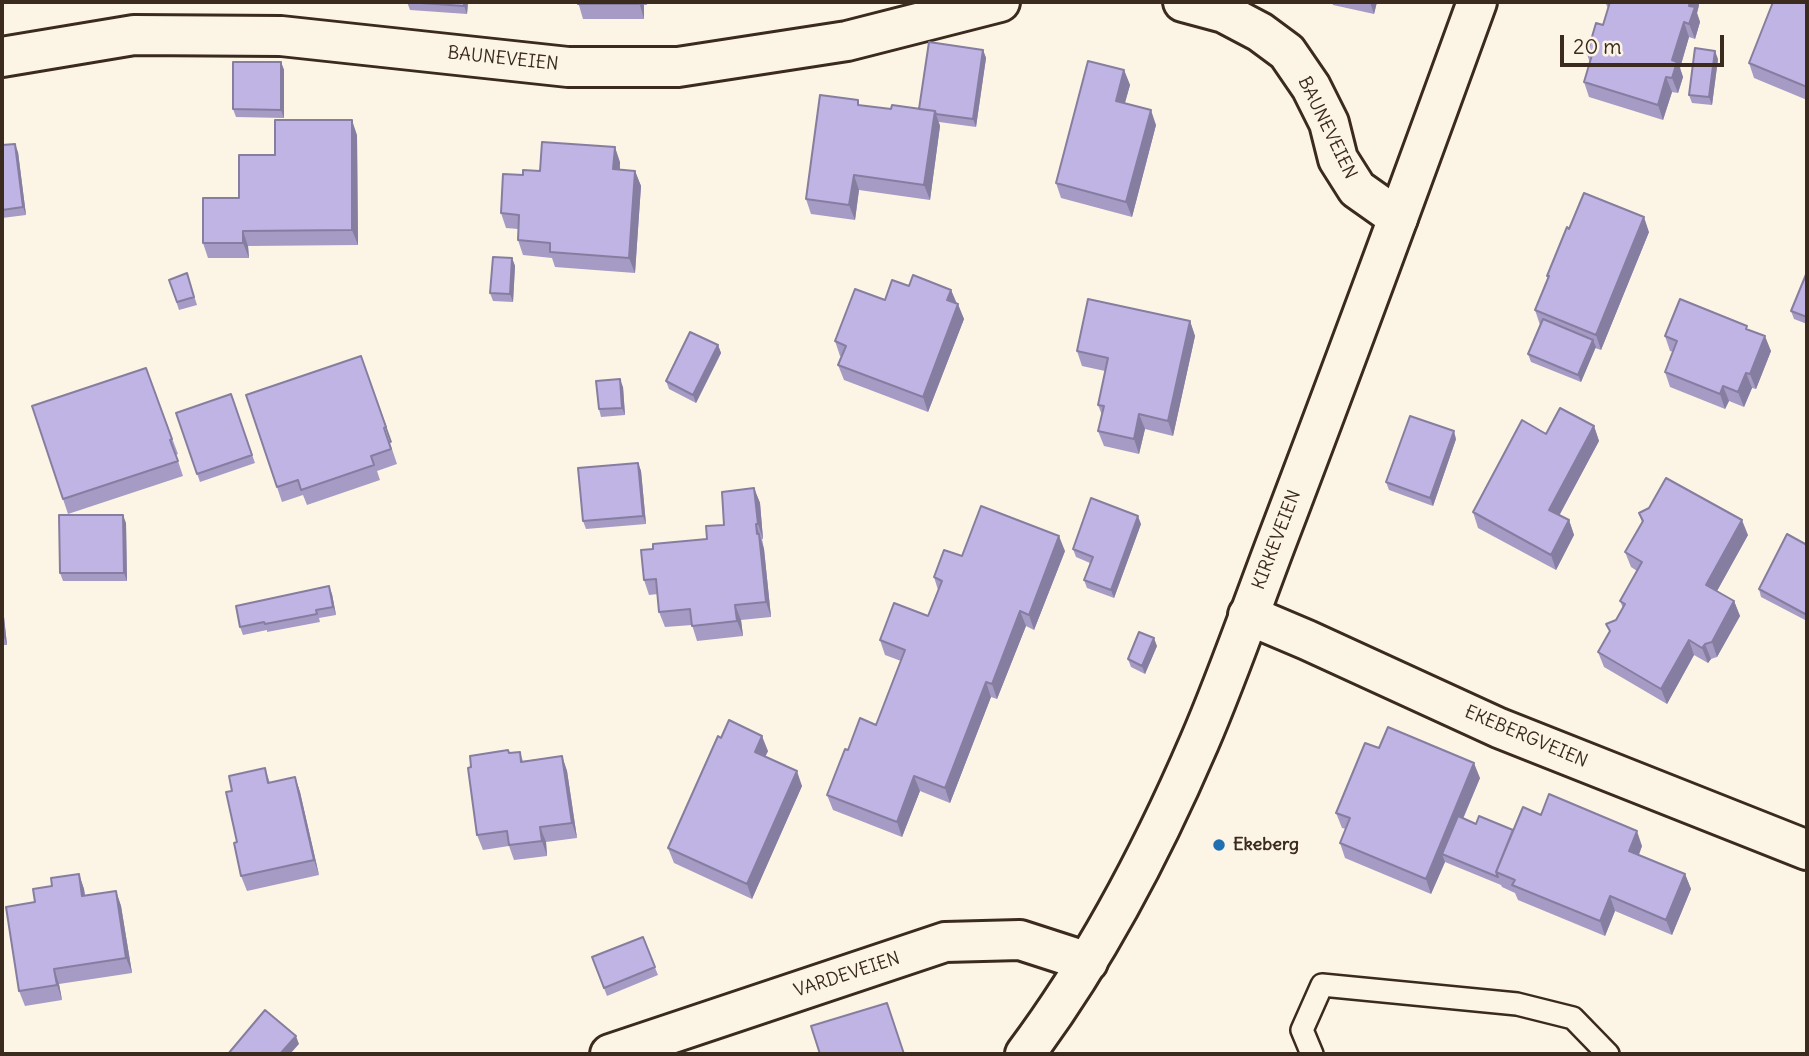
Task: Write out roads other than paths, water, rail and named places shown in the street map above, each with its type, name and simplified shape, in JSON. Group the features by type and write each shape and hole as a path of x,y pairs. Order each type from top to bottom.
{"street":[{"name":"BAUNEVEIEN","path":"2,57 134,36 281,36 568,67 678,67 847,41 1000,2"},
{"name":"BAUNEVEIEN","path":"1183,2 1223,13 1260,32 1287,52 1311,87 1329,123 1338,159 1357,189 1398,218"},
{"name":"KIRKEVEIEN","path":"1025,1054 1053,1017 1088,962 1155,838 1199,742 1477,2"},
{"name":"EKEBERGVEIEN","path":"1248,615 1499,728 1807,850"},
{"name":"VARDEVEIEN","path":"610,1054 945,942 1020,940 1088,962"}],"lane":[{"path":"1312,1054 1302,1030 1322,985 1517,1004 1573,1018 1608,1054"}],"place":[{"name":"Ekeberg","path":"1219,845"}]}
